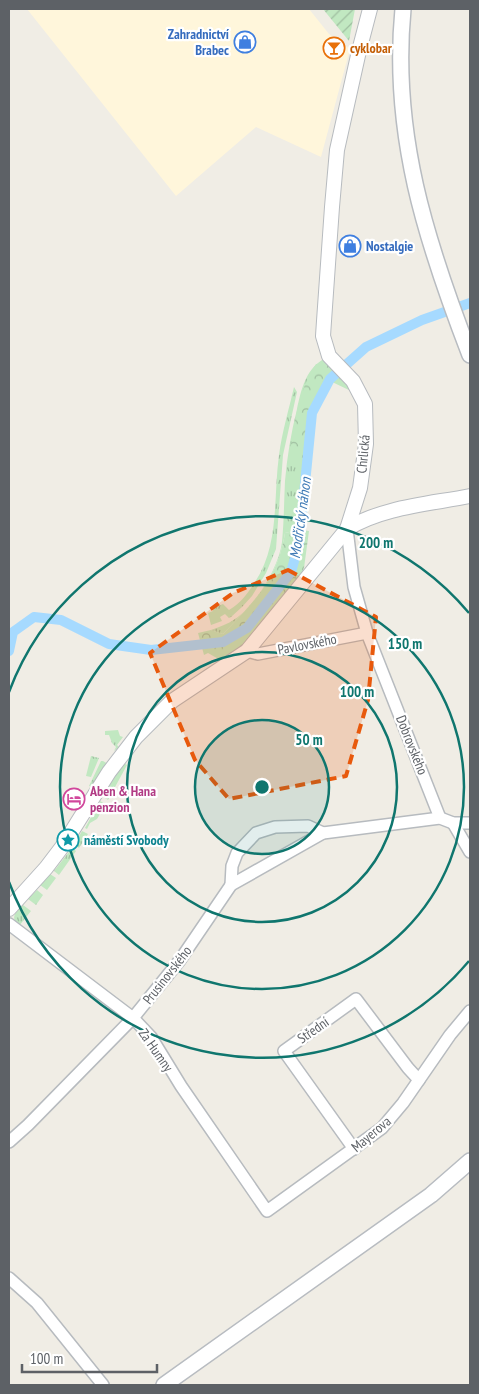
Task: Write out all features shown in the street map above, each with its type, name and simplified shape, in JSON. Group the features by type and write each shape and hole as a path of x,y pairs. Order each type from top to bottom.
{"main road":[{"path":"403,9 400,34 401,84 411,169 427,234 470,356"},
{"path":"164,1385 431,1195 470,1161"}],"street":[{"name":"Chrlická","path":"347,529 360,488 366,444 365,404 353,381 333,362 326,350 323,336 334,178 338,150 359,50 370,9"},
{"path":"9,909 62,847 109,772 136,737 172,701 247,651 347,529 363,519 380,514 470,496"},
{"name":"Dobrovského","path":"347,529 354,587 367,633 440,818"},
{"name":"Pavlovského","path":"247,651 258,654 367,633"},
{"name":"Prusinovského","path":"9,1142 133,1018 180,960 231,886 323,833 440,818 453,823 470,823"},
{"path":"453,823 470,852"},
{"name":"Prusinovského","path":"231,886 232,866 238,853 256,833 275,827 308,826 323,833"},
{"name":"Za Humny","path":"9,924 133,1018 151,1038 181,1086 267,1211"},
{"name":"Střední","path":"354,1149 284,1051 356,999 419,1080"},
{"name":"Mayerova","path":"267,1211 382,1128 419,1080 450,1035 470,1011"},
{"path":"9,1278 37,1303 103,1385"}],"highlighted area":[{"path":"288,570 376,617 368,700 346,776 229,799 195,760 150,653 233,593"}],"shaded area":[{"path":"27,9 309,9 329,34 350,49 321,157 256,127 176,196"}],"green space":[{"path":"323,9 355,9 349,41"},
{"path":"322,360 328,361 337,369 317,364"},
{"path":"328,363 351,382 351,391 330,381 314,414 302,530 309,531 304,568 298,582 255,637 222,661 208,653 204,655 198,633 211,630 223,634 263,589 276,564 285,533 298,530 305,462 289,459 295,422 304,386 316,364"},
{"path":"316,365 298,530 285,533 281,550 276,564 270,577 263,589 260,593 271,574 280,552 283,534 285,481 291,436 302,388 311,370"},
{"path":"294,387 297,392 283,455 276,549 266,573 252,596 231,617 229,618 225,614 220,617 222,621 211,625 208,613 213,611 213,608 223,604 229,610 241,601 263,567 272,536 280,446"},
{"path":"246,610 223,634 211,630 232,621"},
{"path":"118,730 120,736 123,737 117,745 119,747 114,751 116,747 109,735 105,735 105,731"},
{"path":"91,756 99,758 91,777 86,776"},
{"path":"101,761 108,764 95,782 94,788 89,786"},
{"path":"122,762 127,765 108,800 102,796"},
{"path":"100,801 106,804 97,819 90,823 87,829 85,828"},
{"path":"82,831 88,834 79,848 74,845"},
{"path":"72,848 76,851 59,875 54,871"},
{"path":"50,874 56,878 47,890 40,885"},
{"path":"37,890 43,895 36,905 28,899"},
{"path":"23,905 31,911 19,926 14,918"}],"waterway":[{"name":"Modřický náhon","path":"9,651 13,632 34,617 61,620 109,644 151,650 223,642 247,628 291,572 299,544 312,413 330,379 366,347 422,320 470,303"}],"place":[{"name":"Zahradnictví Brabec","path":"245,42"},
{"name":"cyklobar","path":"334,48"},
{"name":"Nostalgie","path":"350,246"},
{"name":"Aben & Hana penzion","path":"74,799"},
{"name":"náměstí Svobody","path":"68,840"}]}
